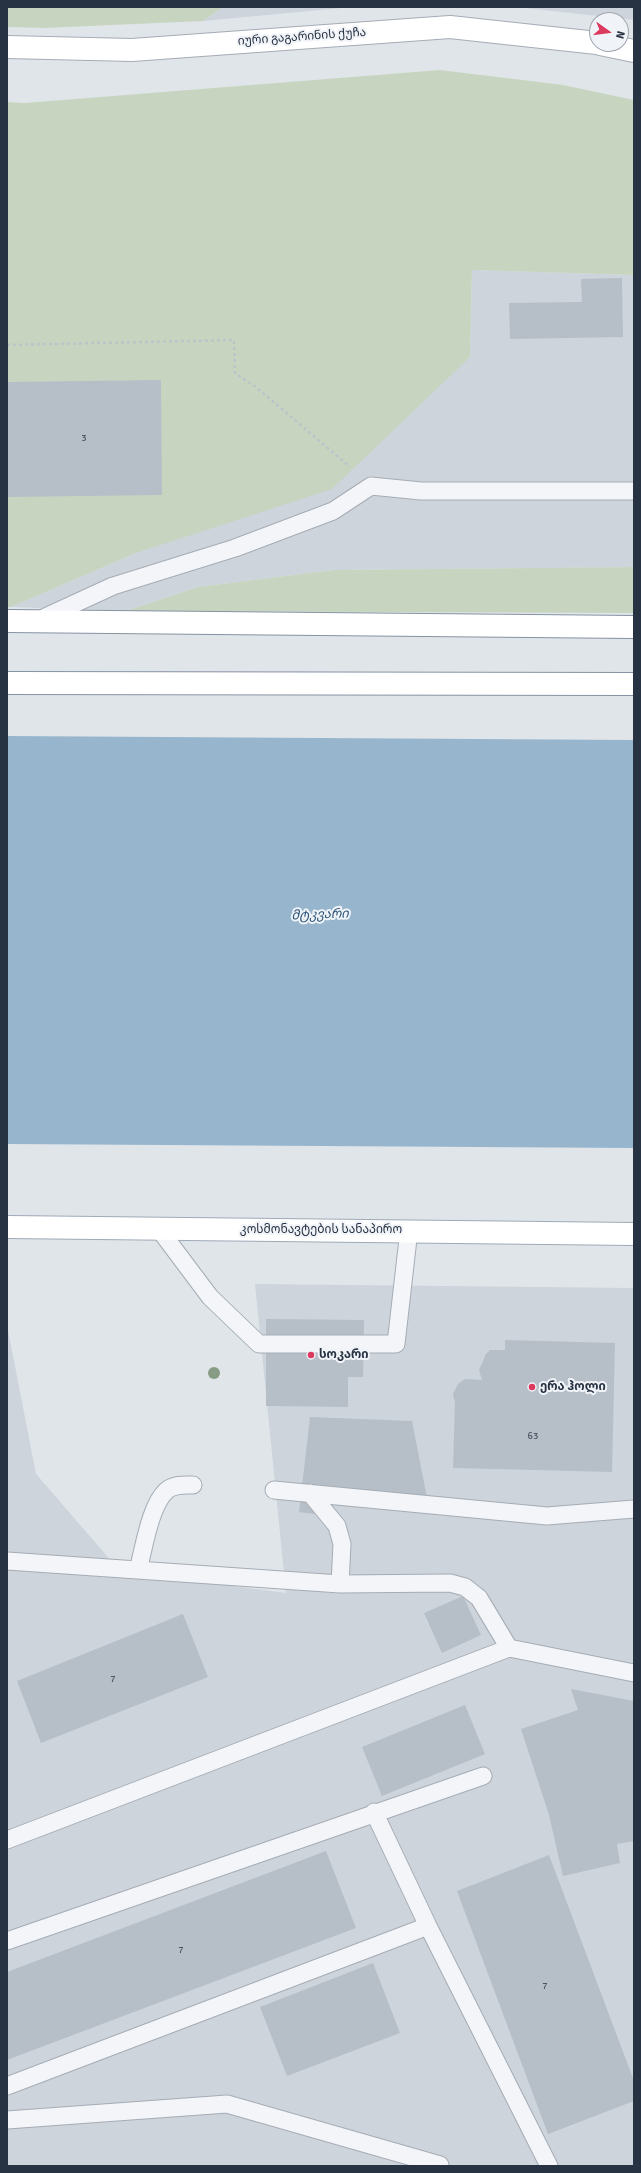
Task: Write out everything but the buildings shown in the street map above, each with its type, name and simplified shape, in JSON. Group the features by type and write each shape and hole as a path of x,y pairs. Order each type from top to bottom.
{"main road":[{"name":"იური გაგარინის ქუჩა","path":"7,47 132,50 450,27 589,42"},
{"path":"7,621 37,620 201,624 634,627"},
{"path":"7,683 634,684"},
{"name":"კოსმონავტების სანაპირო","path":"7,1227 409,1230 634,1234"}],"lane":[{"path":"37,620 113,586 235,548 334,512 371,486 421,491 634,490"},
{"path":"159,1229 210,1297 259,1344 310,1345 396,1344 409,1230"},
{"path":"138,1570 155,1510 167,1490 180,1484 193,1485"},
{"path":"274,1490 547,1516 634,1509"},
{"path":"310,1493 337,1526 342,1544 340,1584"},
{"path":"7,1561 340,1584 450,1583 465,1587 479,1598 509,1648"},
{"path":"7,1840 509,1648 634,1673"},
{"path":"7,1941 374,1812 483,1776"},
{"path":"374,1812 428,1926 549,2166"},
{"path":"7,2086 428,1926"},
{"path":"7,2120 227,2104 439,2166"}],"path":[{"path":"7,345 234,340 235,373 256,387 371,486"}],"shaded area":[{"path":"223,7 352,7 203,21"},
{"path":"515,7 634,7 634,20 629,19 629,12 589,12 589,15"},
{"path":"472,270 634,275 634,567 333,570 198,587 126,611 11,607 136,553 470,357"},
{"path":"255,1284 634,1288 634,2166 7,2166 7,1325 36,1474 120,1571 286,1593"}],"green space":[{"path":"7,7 223,7 203,21 45,28 7,27"},
{"path":"440,70 563,85 634,100 634,275 472,270 470,357 332,489 136,553 11,607 7,607 7,102 25,103"},
{"path":"634,567 634,613 126,611 198,587 333,570"}],"water":[{"name":"მტკვარი","path":"7,736 634,740 634,1148 7,1144"}],"place":[{"name":"სოკარი","path":"311,1355"},
{"name":"ერა ჰოლი","path":"532,1387"}]}
